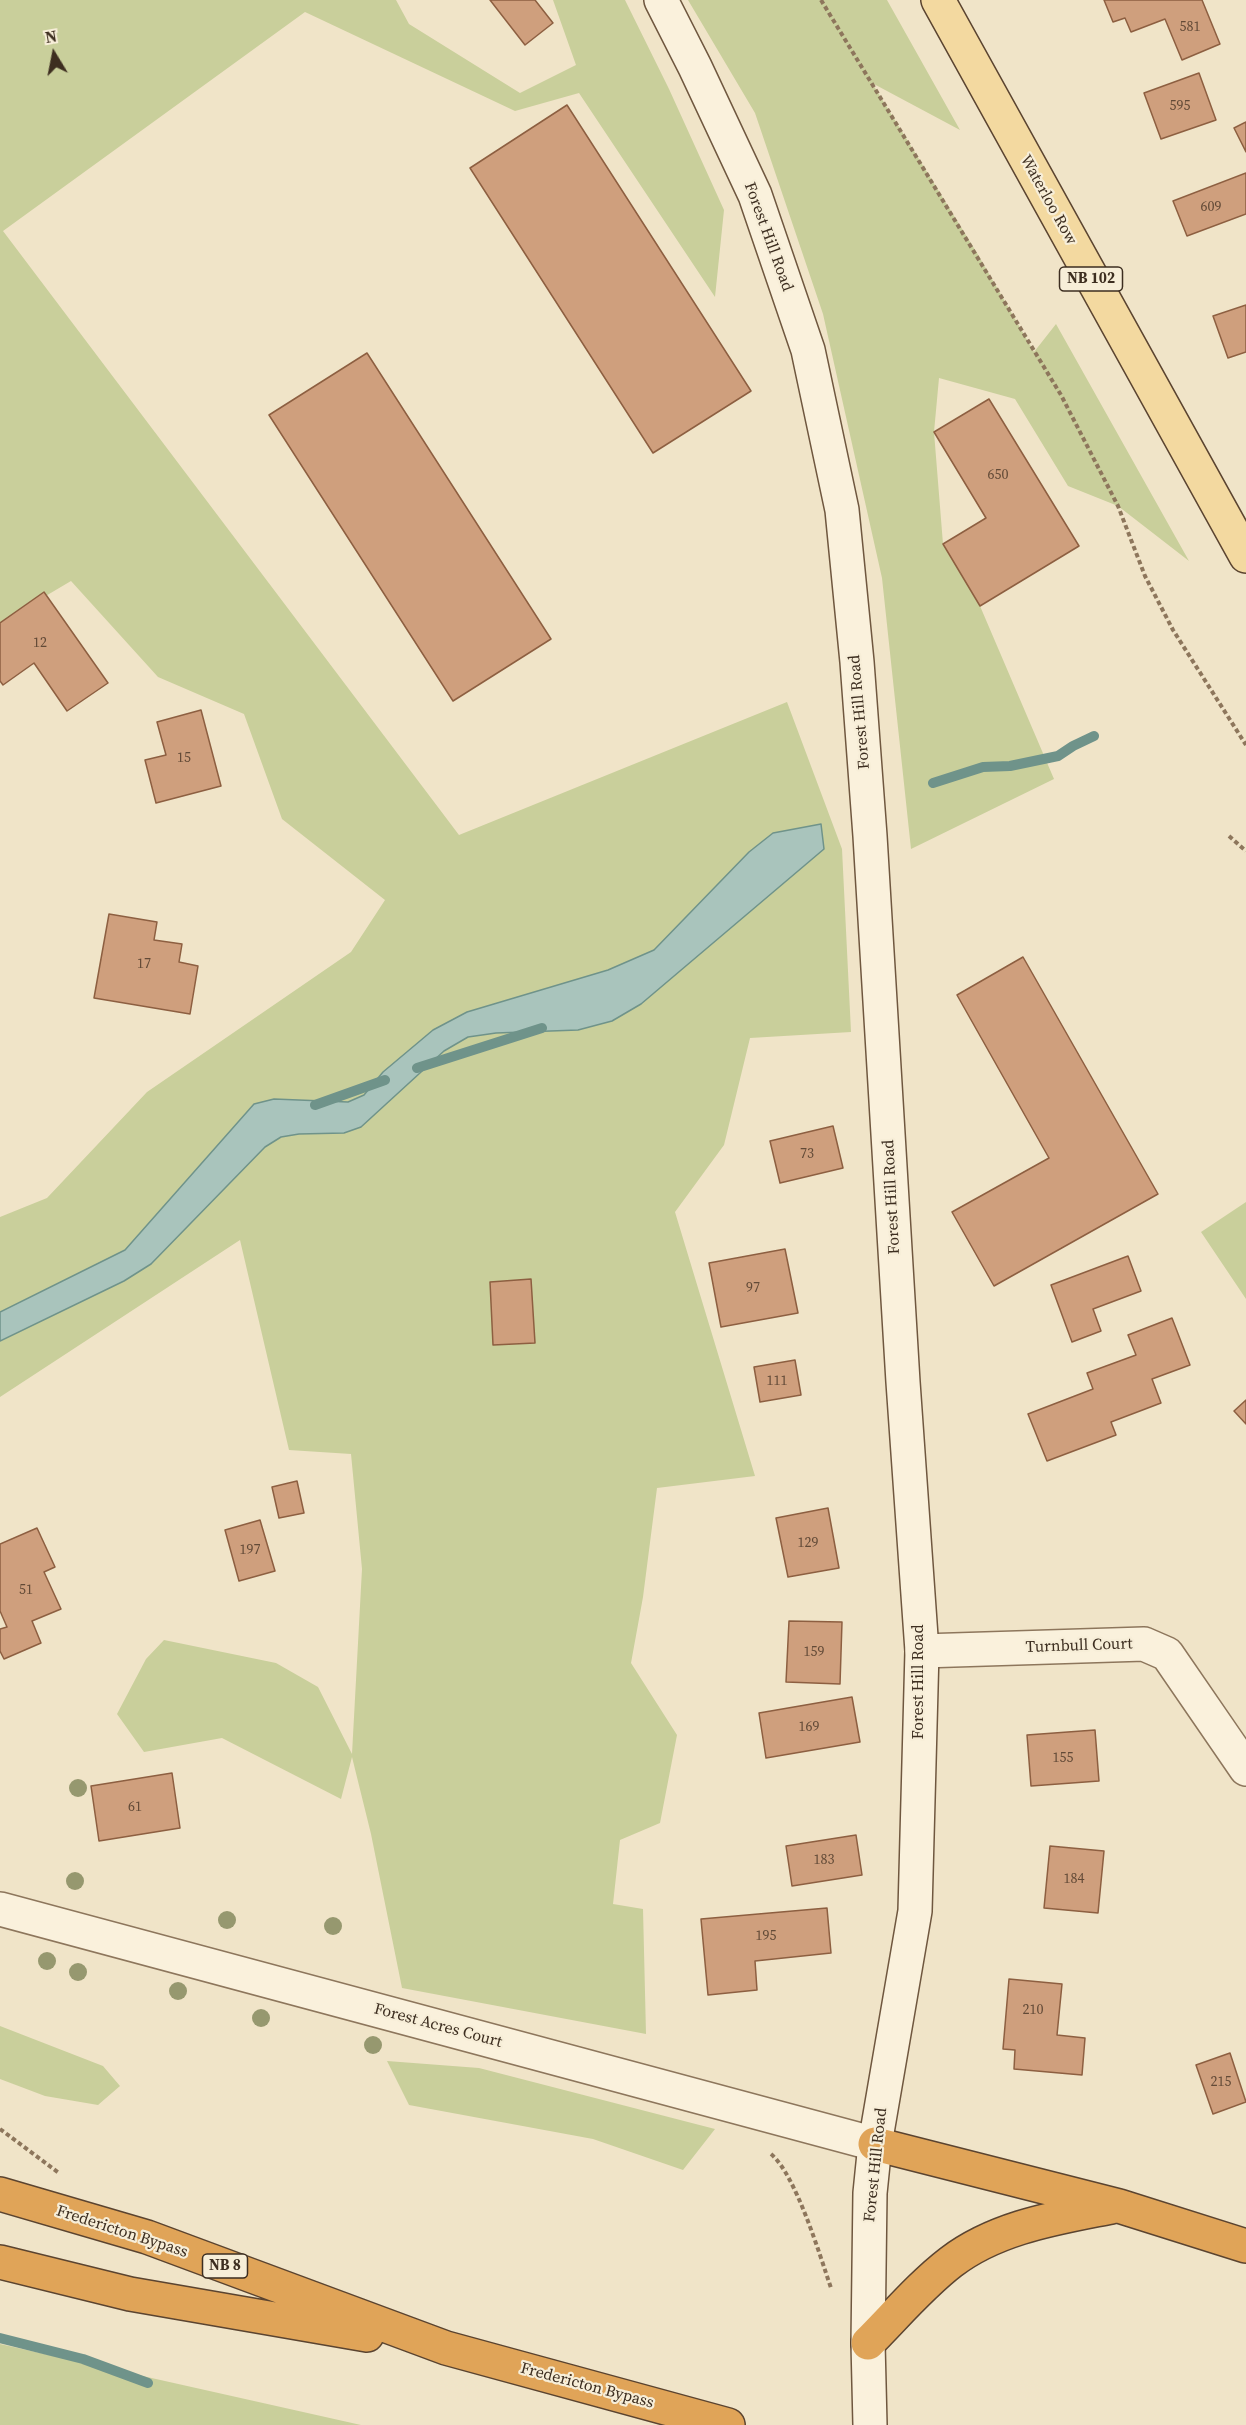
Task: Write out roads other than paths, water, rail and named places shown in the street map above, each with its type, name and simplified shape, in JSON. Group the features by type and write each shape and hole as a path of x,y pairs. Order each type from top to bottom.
{"highway":[{"path":"875,2144 1119,2206 1246,2246"},
{"name":"Fredericton Bypass","path":"0,2194 147,2237 446,2348 728,2425"},
{"path":"868,2343 952,2261 981,2245 1036,2222 1119,2206"},
{"name":"Fredericton Bypass","path":"0,2262 130,2294 446,2348"}],"main road":[{"name":"Waterloo Row","path":"938,0 1246,556"}],"street":[{"name":"Forest Hill Road","path":"661,0 755,195 808,350 842,510 870,836 903,1382 922,1651 915,1911 875,2144 870,2193 868,2343 870,2425"},
{"name":"Turnbull Court","path":"922,1651 1144,1644 1167,1654 1246,1769"},
{"name":"Forest Acres Court","path":"0,1909 875,2144"}],"water":[{"path":"821,824 824,849 641,1004 612,1021 578,1030 496,1033 468,1037 444,1051 361,1127 344,1133 299,1134 281,1137 265,1147 151,1264 124,1281 0,1341 0,1312 125,1250 254,1104 274,1099 348,1102 364,1095 383,1072 433,1030 467,1012 608,970 654,950 749,852 773,833"}],"waterway":[{"path":"933,783 983,767 1010,766 1058,756 1094,736"},
{"path":"417,1068 542,1028"},
{"path":"315,1105 385,1080"},
{"path":"0,2338 83,2359 148,2383"}]}
